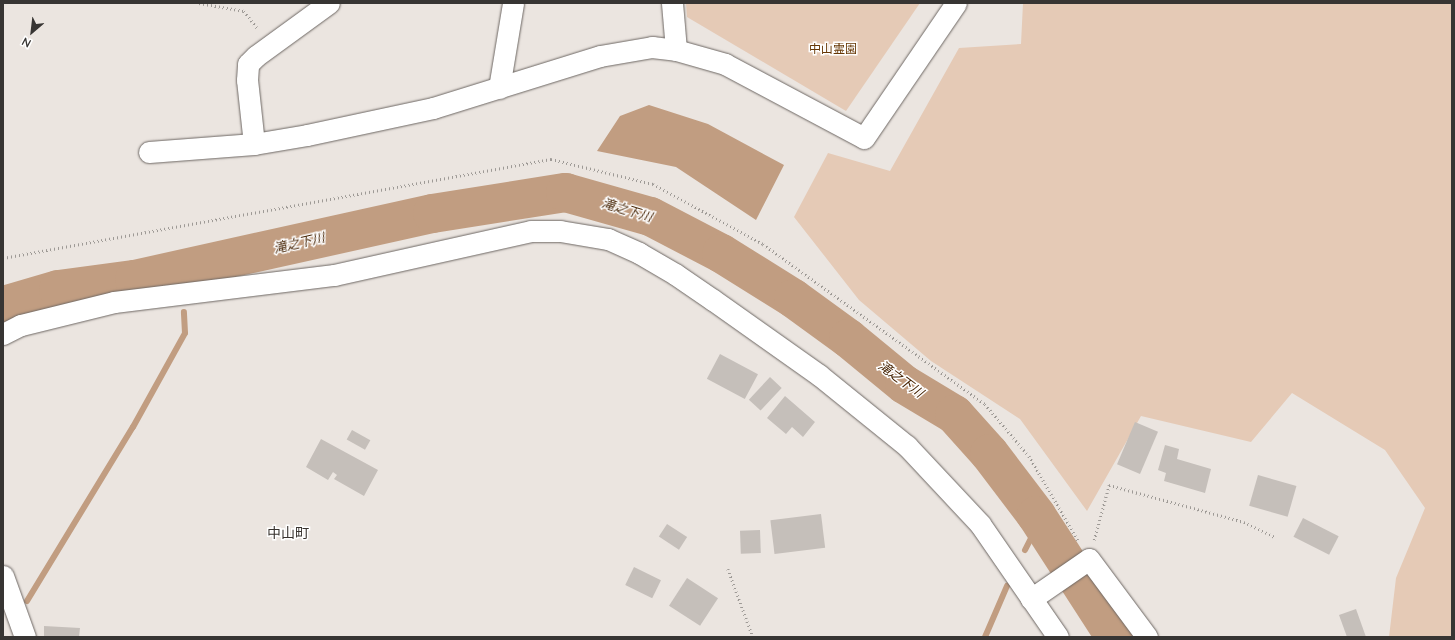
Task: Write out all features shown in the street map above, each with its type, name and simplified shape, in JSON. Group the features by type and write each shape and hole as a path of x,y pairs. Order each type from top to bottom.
{"street":[{"path":"254,144 247,80 248,64 329,3"},
{"path":"499,88 514,3"},
{"path":"672,3 676,50"},
{"path":"148,152 254,144 307,135 433,108 600,56 652,47 676,50 725,64 864,138 956,3"},
{"path":"3,334 21,325 114,302 334,275 531,231 560,231 608,239 639,253 675,274 713,300 819,375 907,446 980,524 1036,596 1058,637"},
{"path":"1036,596 1086,562 1147,637"},
{"path":"3,576 25,637"}],"path":[{"path":"199,3 244,11 271,46"},
{"path":"3,258 551,159 653,184 763,244 985,404 1029,456 1086,562"},
{"path":"1086,562 1108,486 1244,522 1275,537"},
{"path":"728,569 753,637"}],"green space":[{"name":"中山霊園","path":"686,3 920,3 846,111 687,17"},
{"path":"1023,3 1452,3 1452,637 1389,637 1396,578 1425,508 1385,450 1292,393 1251,442 1141,416 1087,511 1020,419 931,361 859,300 794,217 828,153 890,171 959,48 1021,44"}],"shaded area":[{"path":"649,105 708,124 784,165 756,220 676,167 597,151 620,116"}],"building":[{"path":"720,354 758,374 745,399 707,379"},
{"path":"770,377 782,388 761,411 749,400"},
{"path":"785,396 815,422 803,437 792,427 786,434 767,418"},
{"path":"1135,422 1158,432 1140,474 1117,464"},
{"path":"352,430 370,440 365,450 347,440"},
{"path":"321,439 378,470 364,496 334,479 337,475 333,472 328,480 306,467"},
{"path":"1165,445 1179,449 1177,459 1211,469 1205,493 1164,481 1166,473 1158,470"},
{"path":"1258,475 1296,486 1288,517 1249,506"},
{"path":"821,514 825,548 775,554 770,520"},
{"path":"1303,518 1339,536 1329,555 1293,537"},
{"path":"667,524 687,537 679,550 659,537"},
{"path":"760,530 761,553 741,554 740,531"},
{"path":"634,567 661,580 652,598 625,585"},
{"path":"687,578 718,598 700,626 669,606"},
{"path":"1356,609 1366,637 1347,637 1339,615"},
{"path":"44,626 80,628 79,637 44,637"}],"waterway":[{"name":"滝之下川","path":"3,305 58,289 134,279 432,213 565,192 650,216 721,253 793,298 848,338 904,384 954,414 989,453 1036,515 1115,637"},
{"name":"滝之下川","path":"181,269 181,276"},
{"path":"27,601 133,427 185,333 184,312"},
{"path":"1025,550 1040,521"},
{"path":"985,637 1007,586"}],"district":[{"name":"中山町","path":"288,533"}]}
